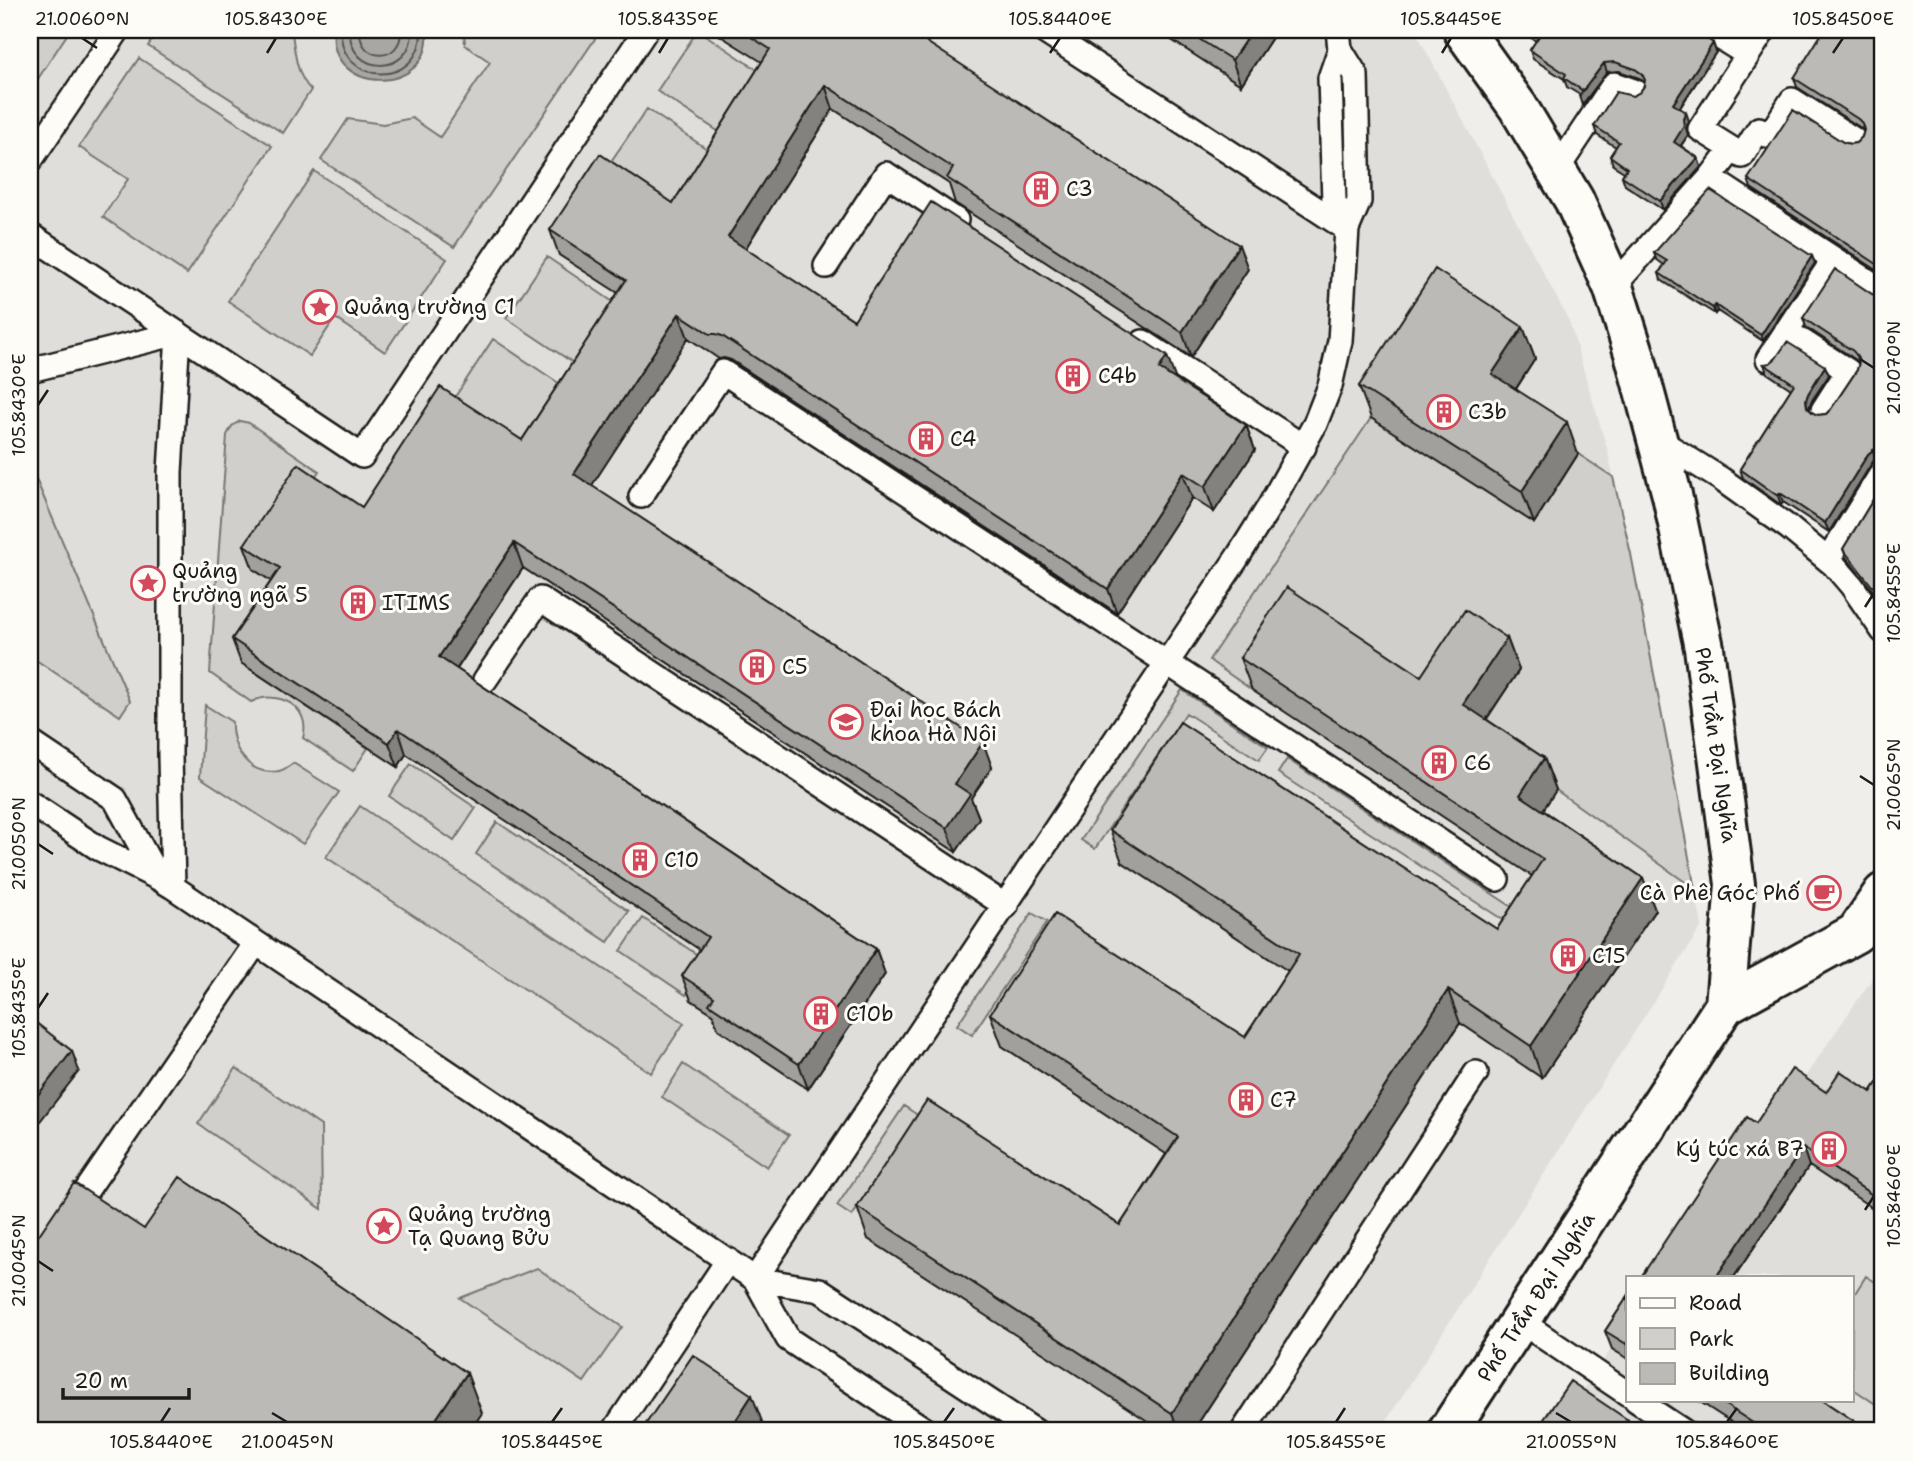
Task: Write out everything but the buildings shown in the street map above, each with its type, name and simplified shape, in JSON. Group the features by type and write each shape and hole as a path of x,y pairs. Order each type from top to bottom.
{"street":[{"name":"Phố Trần Đại Nghĩa","path":"1448,1431 1725,1005 1735,884 1704,648 1672,495 1634,352 1613,287 1574,200 1471,34"},
{"path":"1725,1005 1856,933 1883,893"}],"lane":[{"path":"30,161 118,30"},
{"path":"30,235 362,456 646,30"},
{"path":"1042,30 1347,229"},
{"path":"1708,30 1748,55"},
{"path":"1764,30 1700,129 1742,156 1759,129 1769,136 1792,100 1853,139"},
{"path":"755,1279 1237,558 1315,424 1330,386 1340,341 1347,229 1334,202 1330,78 1339,39"},
{"path":"1556,171 1614,84 1634,91"},
{"path":"1613,287 1710,178 1732,149"},
{"path":"826,266 886,174 979,235"},
{"path":"1710,178 1883,291"},
{"path":"1768,359 1834,259"},
{"path":"1786,331 1848,371 1823,410"},
{"path":"30,370 178,333"},
{"path":"166,883 170,755 170,472 178,333"},
{"path":"1130,333 1304,447"},
{"path":"641,496 723,372 1497,879"},
{"path":"1657,439 1743,495 1828,560 1852,586 1883,631"},
{"path":"1828,560 1883,471"},
{"path":"485,680 540,599 1006,906"},
{"path":"30,742 115,799 166,883"},
{"path":"30,803 98,848 166,883 755,1279 820,1290 1035,1431"},
{"path":"60,1229 256,943"},
{"path":"1243,1431 1476,1073"},
{"path":"614,1431 728,1260"},
{"path":"755,1279 788,1339 927,1431"},
{"path":"1520,1321 1626,1393"},
{"path":"1639,1402 1683,1431"}],"shaded area":[{"name":"Đại học Bách khoa Hà Nội","path":"30,30 1415,30 1569,321 1607,448 1631,554 1702,926 1380,1431 30,1431"},
{"path":"1883,963 1883,1431 1555,1431 1626,1327 1626,1402 1854,1402 1854,1276 1660,1276 1798,1087"}],"green space":[{"path":"30,30 70,30 30,91"},
{"path":"159,30 287,30 292,33 299,71 311,90 283,133 148,46"},
{"path":"464,30 601,30 454,247 321,160 348,119 383,124 412,118 440,137 490,62 465,45"},
{"path":"698,30 771,79 730,139 657,91"},
{"path":"139,58 272,146 187,274 103,217 128,179 79,147"},
{"path":"647,109 719,157 678,218 605,170"},
{"path":"314,171 447,259 385,352 335,318 310,356 228,301"},
{"path":"547,257 619,306 578,366 506,318"},
{"path":"493,339 566,388 525,449 453,400"},
{"path":"1371,418 1578,454 1613,477 1631,554 1695,889 1476,737 1518,670 1433,708 1252,690 1209,660"},
{"path":"240,421 249,423 319,471 253,569 288,593 242,663 368,748 353,771 303,738 302,717 290,703 271,698 251,702 210,673 227,435 232,426"},
{"path":"30,465 130,701 120,716 30,656"},
{"path":"1182,690 1268,747 1259,760 1186,713 1095,849 1081,840"},
{"path":"205,705 232,722 238,751 251,765 269,772 281,770 293,763 339,792 303,844 200,777"},
{"path":"1287,759 1529,918 1520,931 1278,773"},
{"path":"411,764 476,808 454,841 389,796"},
{"path":"360,806 684,1023 651,1073 326,857"},
{"path":"497,822 629,911 608,942 476,854"},
{"path":"1032,913 1047,922 972,1035 957,1025"},
{"path":"643,918 708,962 686,995 621,951"},
{"path":"683,1064 789,1135 767,1167 662,1097"},
{"path":"236,1068 321,1126 322,1209 198,1124"},
{"path":"904,1106 919,1116 852,1216 837,1206"},
{"path":"537,1268 622,1327 584,1382 460,1298"},
{"path":"1866,1276 1883,1287 1883,1409 1854,1389 1854,1295"}],"water":[{"path":"334,30 427,30 424,52 414,68 398,77 380,80 361,76 346,67 336,51"}],"place":[{"name":"C3","path":"1041,189"},
{"name":"Quảng trường C1","path":"320,307"},
{"name":"C4b","path":"1073,376"},
{"name":"C3b","path":"1444,412"},
{"name":"C4","path":"926,439"},
{"name":"Quảng trường ngã 5","path":"148,583"},
{"name":"ITIMS","path":"358,603"},
{"name":"C5","path":"757,667"},
{"name":"Đại học Bách khoa Hà Nội","path":"846,722"},
{"name":"C6","path":"1439,763"},
{"name":"C10","path":"640,860"},
{"name":"Cà Phê Góc Phố","path":"1824,893"},
{"name":"C15","path":"1568,956"},
{"name":"C10b","path":"821,1014"},
{"name":"C7","path":"1246,1100"},
{"name":"Ký túc xá B7","path":"1829,1149"},
{"name":"Quảng trường Tạ Quang Bửu","path":"384,1226"}]}
